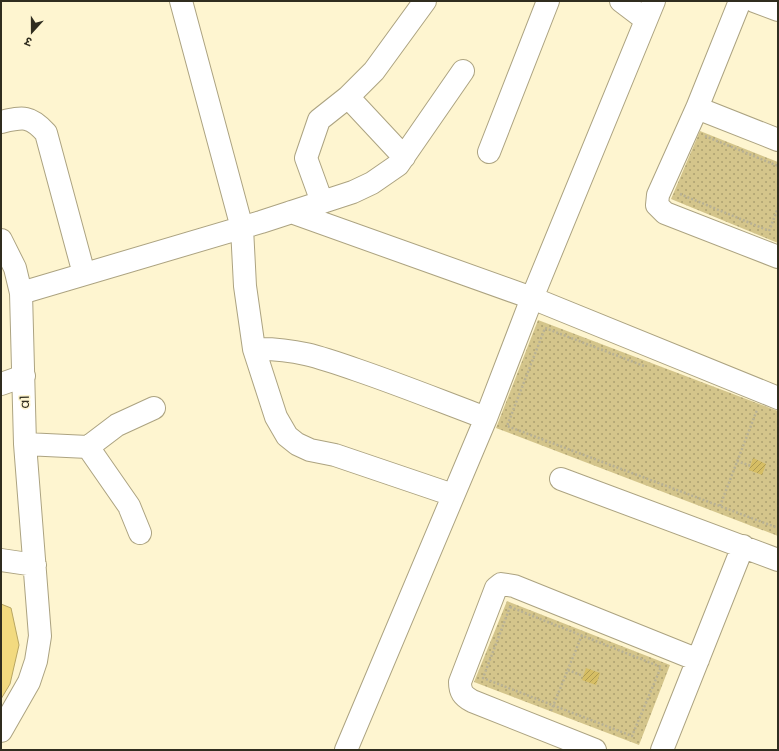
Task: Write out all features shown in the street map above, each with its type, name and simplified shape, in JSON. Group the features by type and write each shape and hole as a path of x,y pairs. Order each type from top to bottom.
{"street":[{"path":"181,1 242,228 245,286 254,349 276,417 287,436 297,444 310,450 335,455 453,495"},
{"path":"322,202 306,158 319,120 348,97 374,71 426,1"},
{"path":"489,152 548,1"},
{"path":"346,750 486,418 532,298 650,10 621,1"},
{"path":"740,1 697,108 658,195 658,205 665,213 778,257"},
{"path":"754,1 778,10"},
{"path":"21,293 242,228 322,202 372,183 398,165 464,71"},
{"path":"348,97 404,157"},
{"path":"697,108 778,140"},
{"path":"1,122 21,117 37,123 46,133 84,274"},
{"path":"291,212 532,298 771,405"},
{"name":"a1","path":"1,240 15,268 21,293 25,444 40,636 36,661 29,682 1,731"},
{"path":"254,349 278,348 312,355 386,380 486,418"},
{"path":"1,384 24,376"},
{"path":"25,444 88,447 117,425 154,408"},
{"path":"88,447 129,506 140,533"},
{"path":"561,479 778,560"},
{"path":"662,750 743,546"},
{"path":"1,560 35,565"},
{"path":"595,750 472,701 464,696 460,689 460,682 496,588 501,584 514,586 698,660"}],"path":[{"path":"701,142 703,135 778,166"},
{"path":"682,189 680,195 773,232"},
{"path":"769,231 778,208"},
{"path":"647,368 545,328 507,426 778,528"},
{"path":"750,407 757,410 771,405"},
{"path":"720,506 757,410"},
{"path":"737,461 751,466"},
{"path":"510,607 661,667 632,736 553,705 483,678 510,607"},
{"path":"551,711 582,635"},
{"path":"568,670 583,676"}],"shaded area":[{"path":"700,131 778,162 778,243 671,199"},
{"path":"538,320 778,411 778,536 496,428"},
{"path":"507,601 670,665 639,745 474,682"},
{"path":"1,604 11,608 19,645 10,684 1,699"}],"building":[{"path":"753,458 766,464 762,475 749,470"},
{"path":"586,668 600,673 596,685 582,680"}]}
